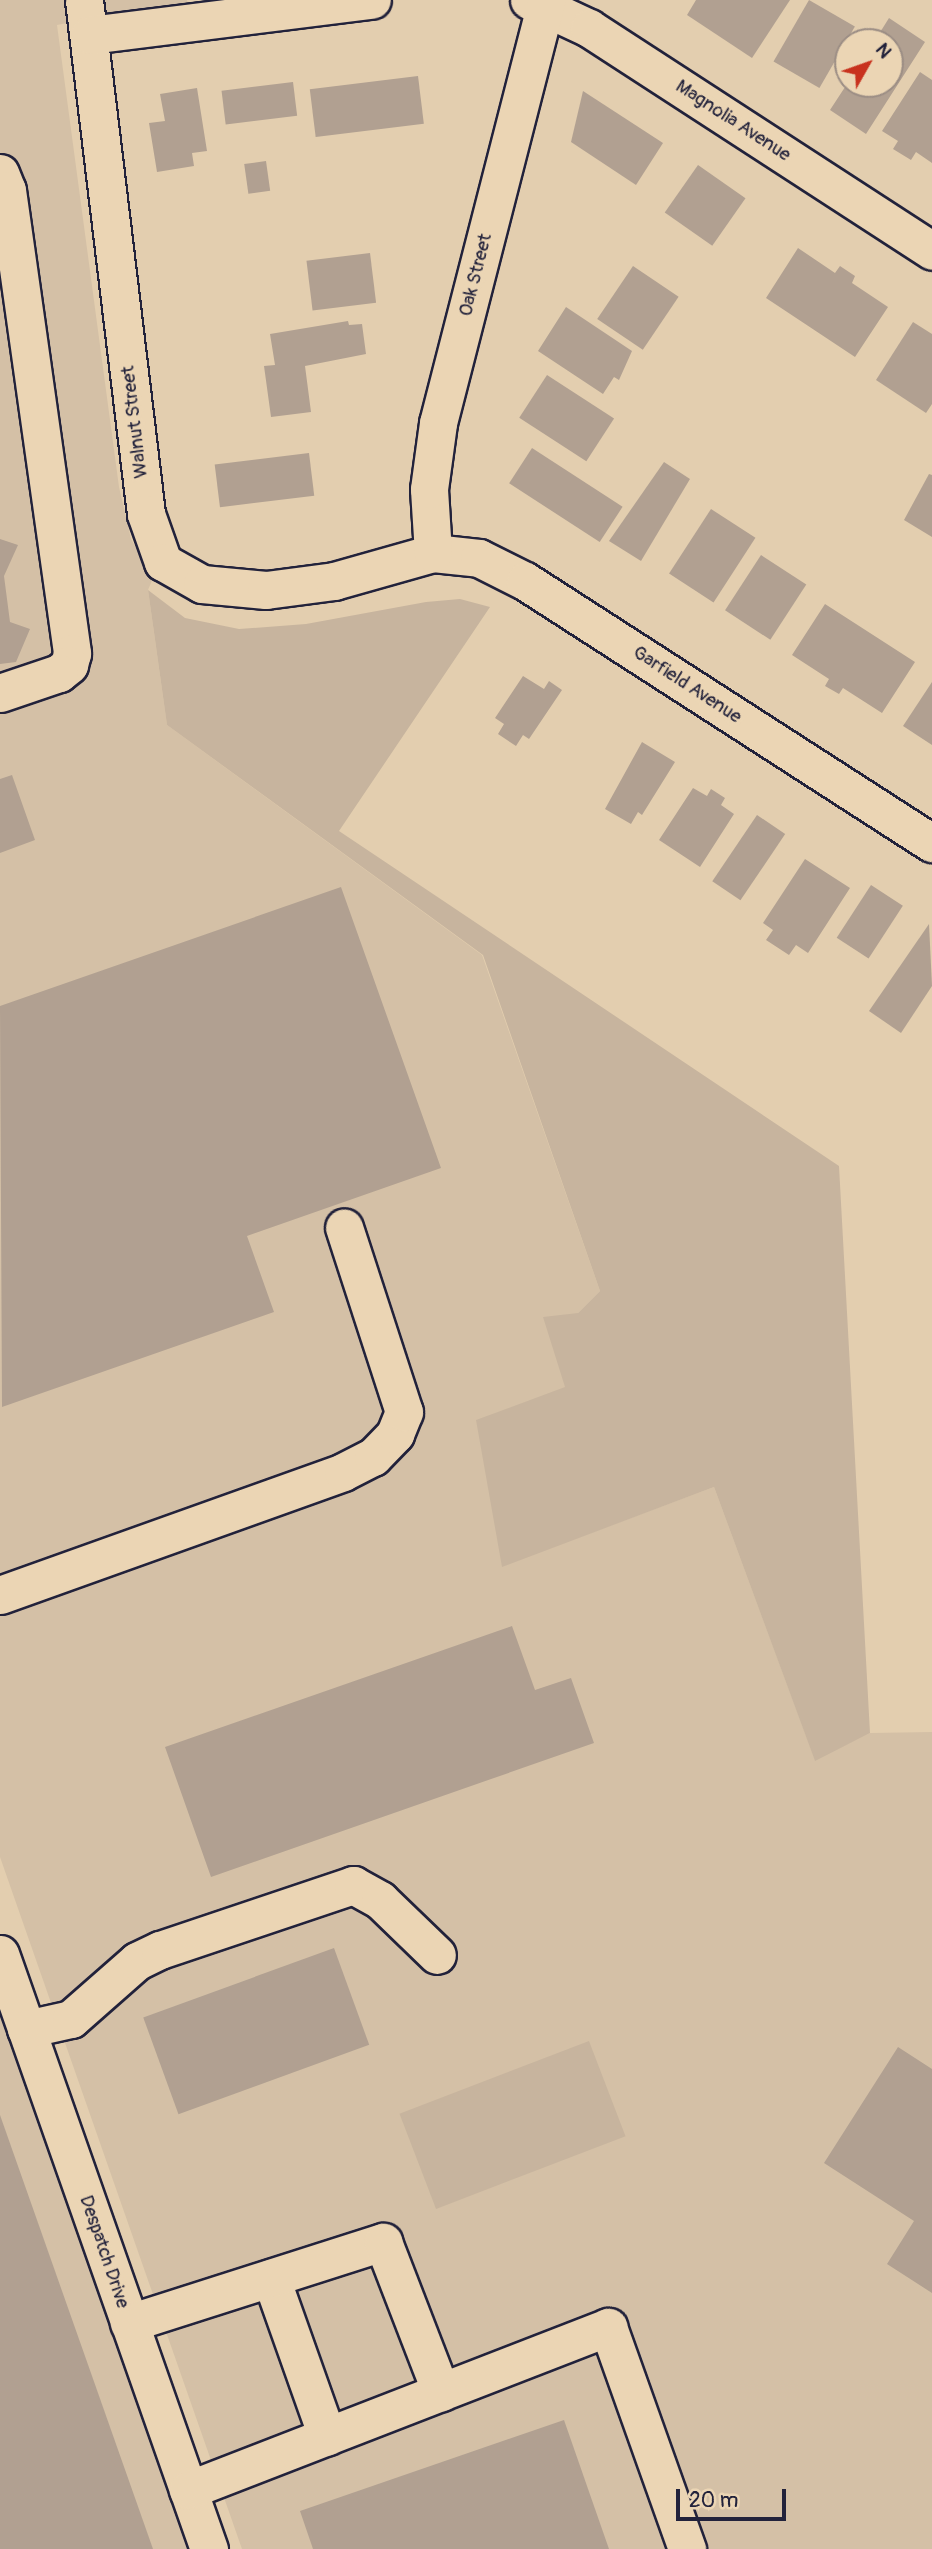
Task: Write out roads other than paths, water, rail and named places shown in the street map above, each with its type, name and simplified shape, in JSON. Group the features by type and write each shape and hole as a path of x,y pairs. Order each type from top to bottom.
{"street":[{"name":"Walnut Street","path":"84,0 146,514 163,562 202,584 266,590 334,581 433,553"},
{"path":"89,36 372,0"},
{"name":"Magnolia Avenue","path":"540,2 589,28 932,251"},
{"name":"Oak Street","path":"433,553 429,485 438,423 540,2"},
{"path":"0,173 7,190 72,653 69,665 59,673 0,693"},
{"name":"Garfield Avenue","path":"433,553 480,558 525,581 932,843"},
{"path":"0,1595 343,1472 373,1457 395,1434 404,1412 344,1227"},
{"path":"26,2029 71,2019 137,1961 160,1950 353,1885 380,1900 437,1955"},
{"name":"Despatch Drive","path":"0,1955 209,2549"},
{"path":"129,2323 383,2242 441,2392"},
{"path":"271,2277 327,2436"},
{"path":"188,2490 608,2327 687,2549"}]}
